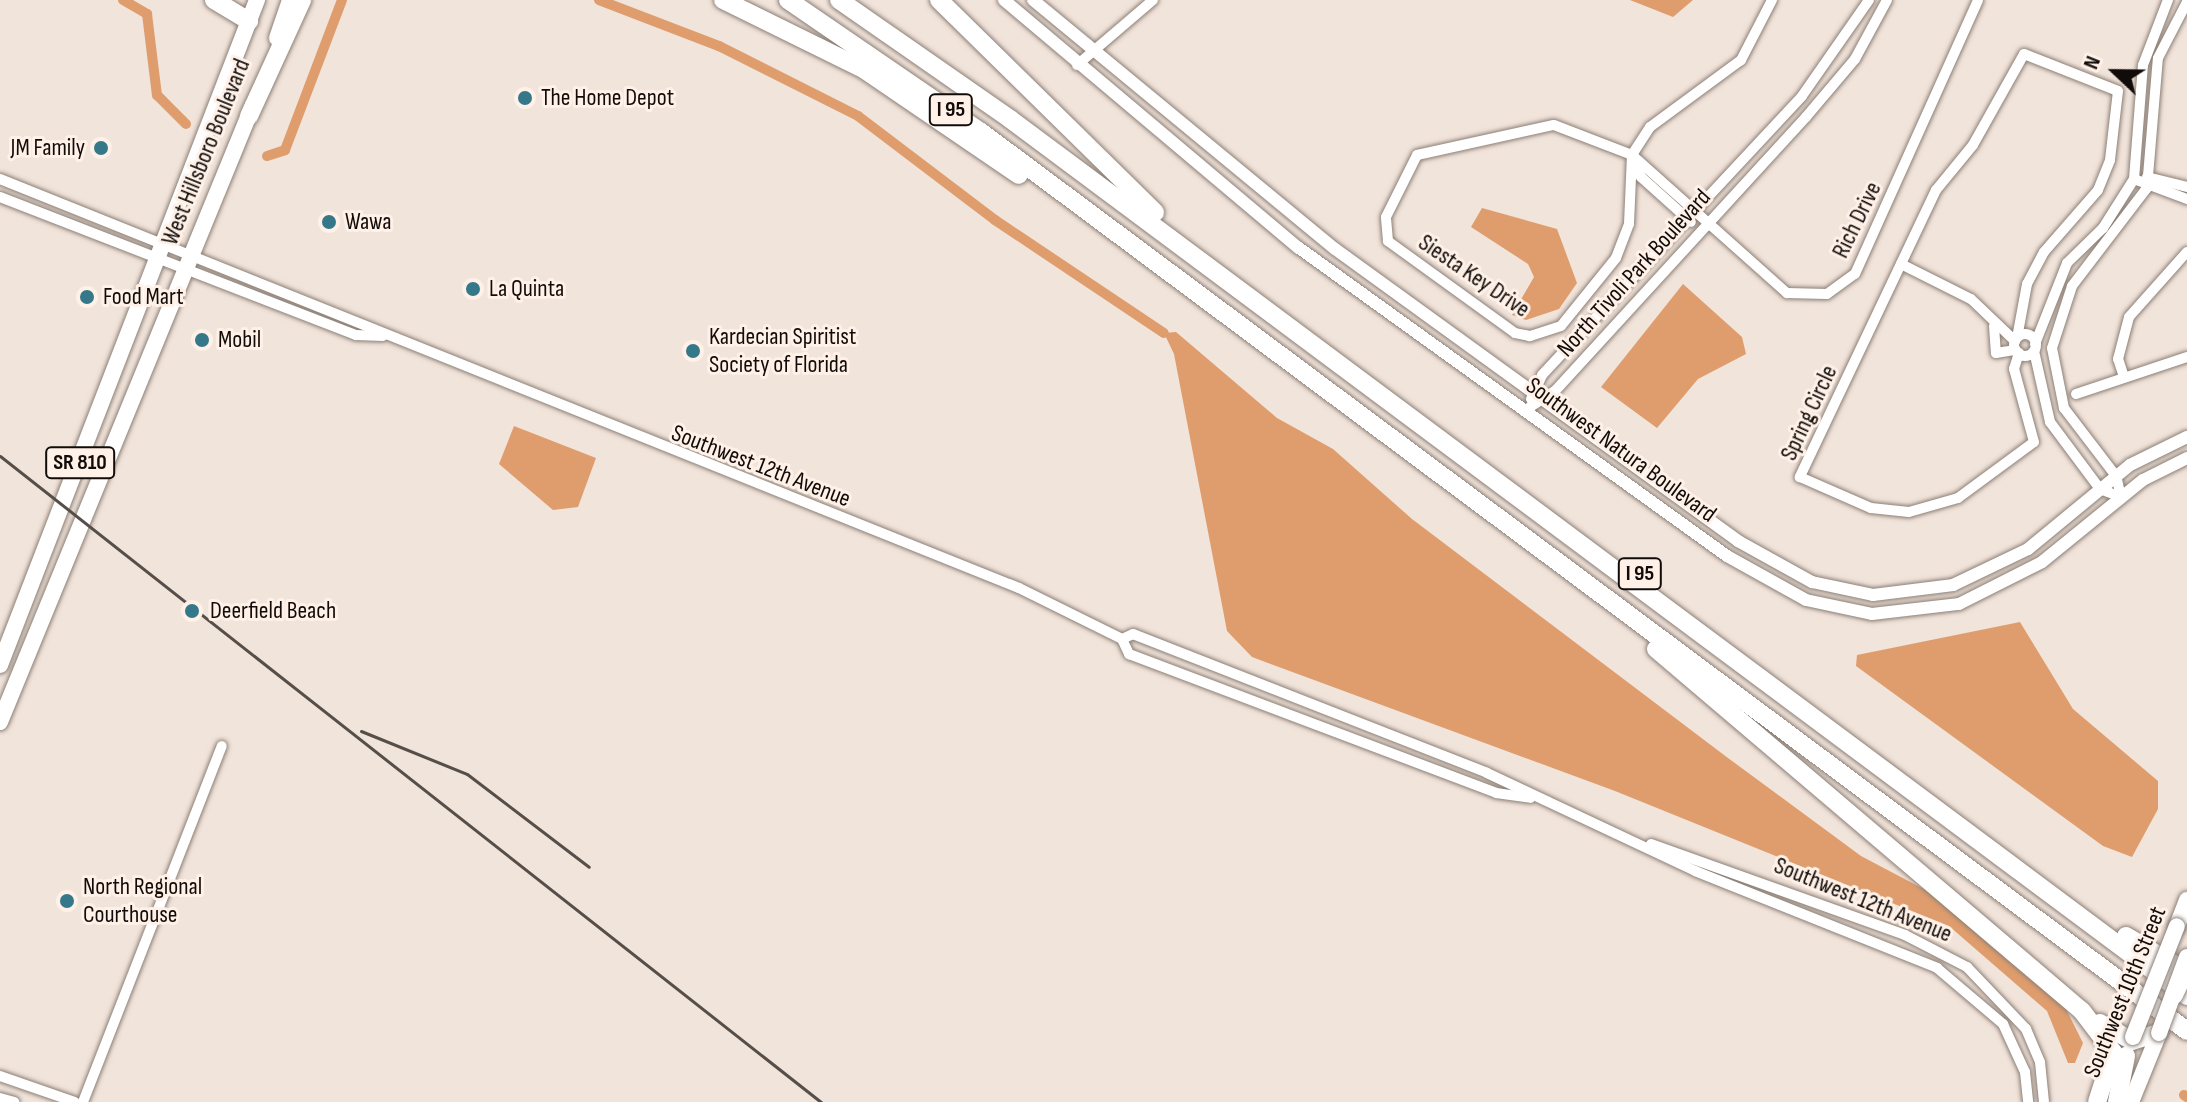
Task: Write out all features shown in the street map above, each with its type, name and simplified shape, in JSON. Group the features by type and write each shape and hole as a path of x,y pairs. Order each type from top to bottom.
{"highway":[{"path":"214,0 249,21"},
{"path":"249,116 302,0"},
{"path":"723,0 865,70 1057,202 1110,228"},
{"name":"I 95","path":"788,0 1110,228 2187,1031"},
{"path":"808,0 1002,133 2187,1016"},
{"path":"839,0 1023,128 2183,991 2187,970 2126,936"},
{"name":"I 95","path":"860,0 1155,212 2126,936 2183,991"},
{"path":"939,0 1155,212"},
{"path":"1612,604 1662,656 2082,1011 2130,1045"},
{"path":"2082,1011 2113,1052 2097,1102"},
{"path":"2130,1045 2159,1033"},
{"path":"2117,1102 2130,1045"}],"main road":[{"name":"West Hillsboro Boulevard","path":"0,665 163,252 257,0"},
{"name":"West Hillsboro Boulevard","path":"0,722 249,116 290,0"},
{"path":"17,622 26,640 22,666"},
{"name":"Southwest 10th Street","path":"2107,1102 2187,900"},
{"name":"Southwest 10th Street","path":"2131,1102 2159,1033 2183,991 2187,957"}],"street":[{"name":"Southwest Natura Boulevard","path":"1004,0 1265,222 1727,556 1779,589 1834,609 1912,613 1959,604 2042,562 2121,497 2187,458"},
{"name":"Southwest Natura Boulevard","path":"1033,0 1090,51 1335,249 1535,389 1738,541 1788,572 1838,590 1909,594 1953,585 2028,549 2116,476 2187,437"},
{"path":"1077,65 1153,0"},
{"path":"1632,155 1650,127 1741,60 1772,0"},
{"name":"North Tivoli Park Boulevard","path":"1527,409 1535,389 1589,324 1802,96 1869,0"},
{"name":"North Tivoli Park Boulevard","path":"1527,409 1547,399 1602,335 1815,106 1855,59 1887,0"},
{"name":"Rich Drive","path":"1697,208 1704,225 1787,293 1803,299 1842,287 1855,274 1978,0"},
{"path":"2035,347 2067,263 2103,228 2134,179 2140,94 2168,0"},
{"path":"2121,497 2116,476 2064,408 2052,348 2072,286 2147,188 2151,176 2156,96 2165,37 2187,2"},
{"name":"Spring Circle","path":"2118,91 2110,160 2098,190 2044,252 2027,284 2014,369 2034,442 1958,498 1909,512 1871,508 1800,477 1936,190 1973,145 2024,54 2118,91 2156,96"},
{"path":"1802,96 1815,106"},
{"name":"Siesta Key Drive","path":"1536,123 1632,155 1629,224 1616,258 1561,326 1545,334 1515,333 1388,241 1386,217 1401,183 1428,149 1474,146 1536,123"},
{"path":"1632,155 1697,208"},
{"path":"1632,155 1641,177 1685,220 1704,225"},
{"path":"2134,179 2151,176 2187,187"},
{"path":"0,179 163,252"},
{"path":"2134,179 2147,188 2187,199"},
{"path":"0,197 163,252"},
{"name":"Southwest 12th Avenue","path":"163,252 329,306 383,336 1019,588 1122,639 1129,654 1496,793 1531,798"},
{"name":"Southwest 12th Avenue","path":"163,252 356,335 383,336"},
{"path":"2124,377 2118,359 2129,317 2187,252"},
{"path":"1901,264 1971,299 1994,326 2017,346"},
{"path":"1637,272 1649,284"},
{"path":"1589,324 1602,335"},
{"path":"1994,326 1996,353 2017,346 2052,348"},
{"path":"2017,346 2030,335 2050,422 2100,489 2121,497"},
{"path":"2076,394 2187,357"},
{"name":"Southwest 12th Avenue","path":"1122,639 1133,634 1487,773 1531,798 1960,982 2017,1046 2028,1102"},
{"path":"83,1102 222,746"},
{"name":"Southwest 12th Avenue","path":"1633,840 1701,856 1922,941 1967,967 2026,1029 2040,1062 2044,1102"},
{"path":"0,1076 75,1102"},
{"path":"0,1098 14,1102"}],"shaded area":[{"path":"1630,0 1693,0 1673,17"},
{"path":"1482,208 1557,229 1577,283 1559,309 1526,320 1512,315 1534,277 1528,264 1471,227"},
{"path":"1683,284 1742,337 1746,354 1698,379 1657,428 1601,387"},
{"path":"1176,332 1277,418 1333,449 1412,519 1728,758 1861,856 1952,904 2066,1009 2083,1043 2075,1063 2068,1063 2047,1011 1949,926 1615,791 1252,657 1227,631 1174,354 1164,333"},
{"path":"514,426 596,458 578,507 553,510 499,464"},
{"path":"2020,622 2073,709 2158,781 2158,809 2132,857 2103,846 1856,666 1857,655"}],"waterway":[{"path":"123,0 147,14 157,95 186,124"},
{"path":"267,156 285,150 342,0"},
{"path":"599,0 719,46 858,116 995,220 1164,333"}],"railway":[{"path":"0,456 821,1102"},
{"path":"361,731 467,774 589,867"}],"place":[{"name":"The Home Depot","path":"525,98"},
{"name":"JM Family","path":"101,148"},
{"name":"Wawa","path":"329,222"},
{"name":"La Quinta","path":"473,289"},
{"name":"Food Mart","path":"87,297"},
{"name":"Mobil","path":"202,340"},
{"name":"Kardecian Spiritist Society of Florida","path":"693,351"},
{"name":"Deerfield Beach","path":"192,611"},
{"name":"North Regional Courthouse","path":"67,901"}]}
